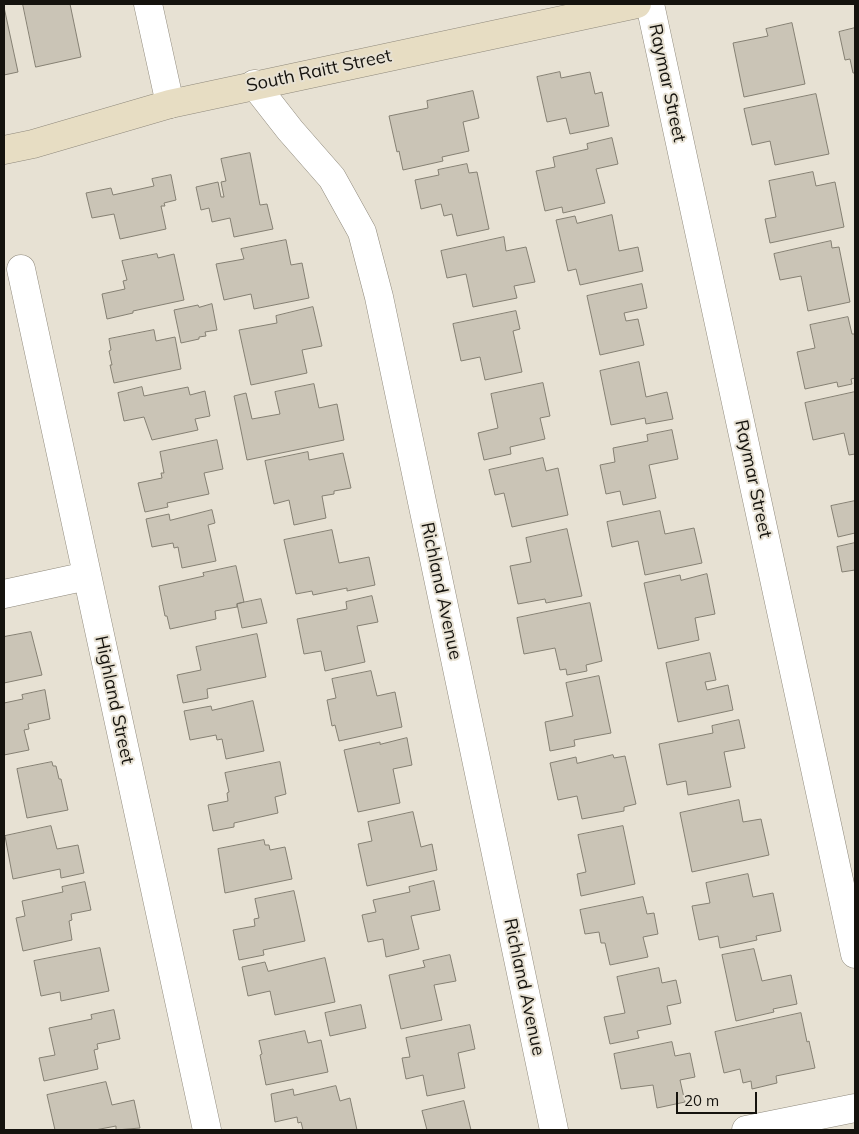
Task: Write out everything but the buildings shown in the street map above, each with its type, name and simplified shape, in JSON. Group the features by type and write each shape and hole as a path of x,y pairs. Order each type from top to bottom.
{"street":[{"path":"148,4 170,104"},
{"name":"South Raitt Street","path":"4,150 34,144 170,104 254,84 638,4"},
{"name":"Raymar Street","path":"650,4 855,954"},
{"name":"Richland Avenue","path":"254,84 290,130 332,178 362,232 379,297 554,1130"},
{"name":"Highland Street","path":"20,269 208,1130"},
{"path":"4,594 87,576"},
{"path":"746,1130 855,1108"}]}
